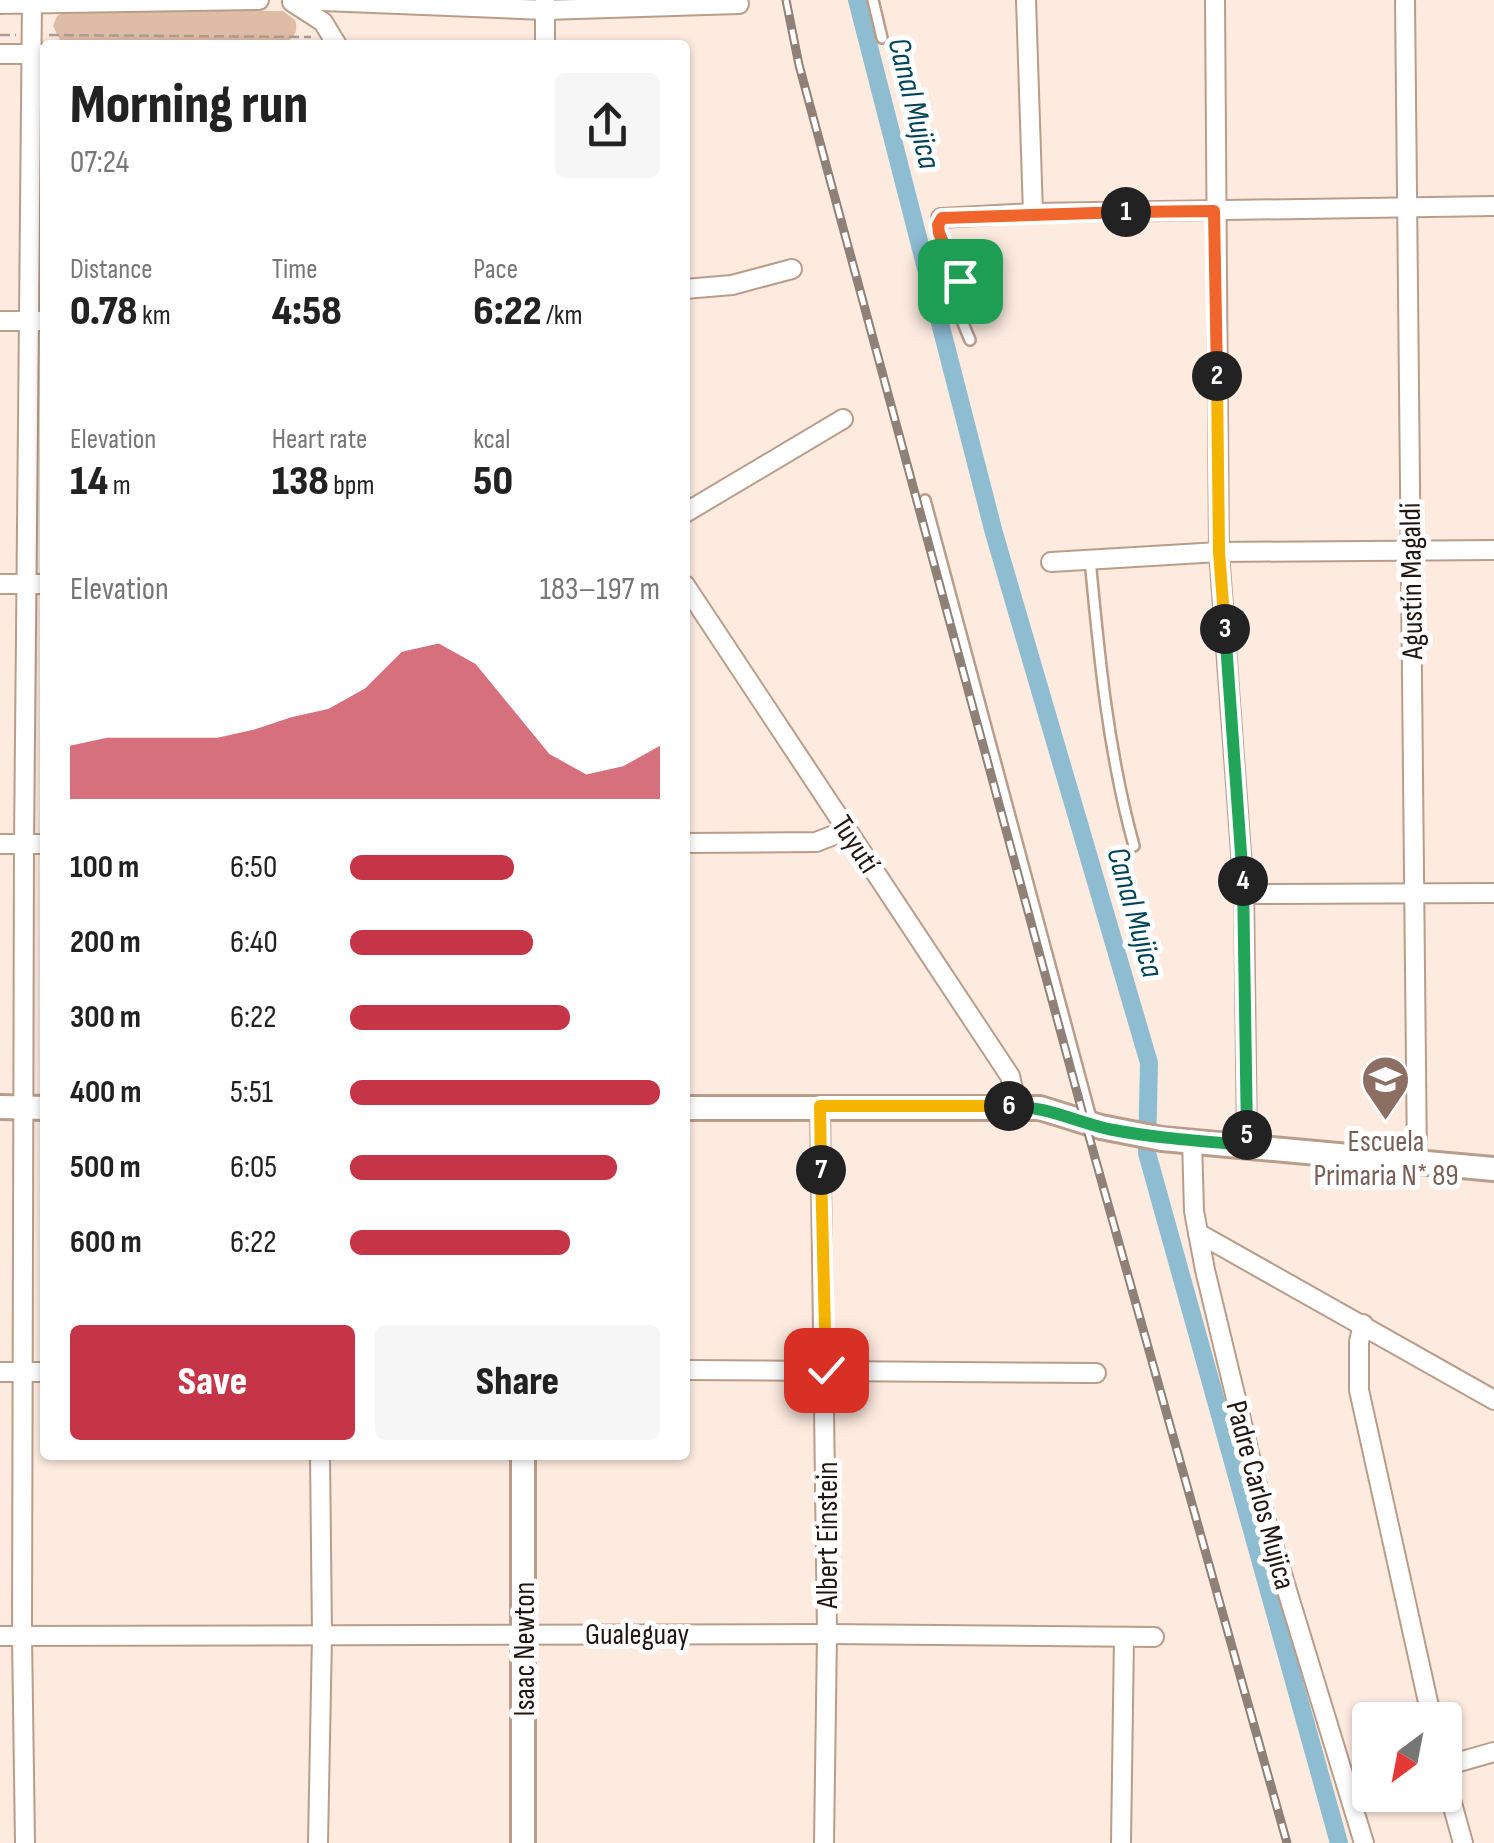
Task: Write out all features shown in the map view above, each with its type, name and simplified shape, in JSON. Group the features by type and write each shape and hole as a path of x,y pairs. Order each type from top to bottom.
{"street":[{"path":"0,4 260,0"},
{"path":"288,0 313,14 330,39"},
{"path":"298,0 739,4"},
{"path":"1026,0 1034,214"},
{"path":"1215,0 1219,552 1244,894 1247,1145"},
{"name":"Agustín Magaldi","path":"1405,0 1417,1162"},
{"path":"328,1 330,39"},
{"path":"24,1843 23,1372 35,1108 24,844 36,584 39,54 33,35 32,2"},
{"path":"545,5 545,40"},
{"path":"0,54 39,54"},
{"path":"942,218 1494,206"},
{"path":"690,289 732,285 792,269"},
{"path":"0,321 36,321"},
{"path":"690,510 843,419"},
{"path":"1051,562 1219,552 1494,550"},
{"path":"0,584 36,584"},
{"name":"Tuyutí","path":"690,593 1010,1076 1017,1106"},
{"path":"690,844 816,842 847,830"},
{"path":"0,844 40,844"},
{"path":"1244,894 1494,892"},
{"name":"Albert Einstein","path":"820,1106 826,1370 824,1843"},
{"path":"690,1108 1017,1106 1162,1138 1494,1169"},
{"path":"0,1107 35,1108"},
{"name":"Padre Carlos Mujica","path":"1192,1140 1192,1191 1198,1233 1264,1515 1364,1843"},
{"path":"1198,1233 1494,1400"},
{"path":"1362,1324 1358,1342 1359,1390 1428,1702"},
{"path":"690,1370 1096,1373"},
{"path":"0,1372 40,1372"},
{"path":"318,1843 320,1460"},
{"name":"Isaac Newton","path":"523,1460 523,1843"},
{"name":"Gualeguay","path":"0,1636 1154,1637"},
{"path":"1121,1843 1124,1636"},
{"path":"1462,1761 1494,1752"},
{"path":"1454,1812 1463,1843"}],"lane":[{"path":"873,0 882,38"},
{"path":"942,218 939,233 960,281 960,316 970,340"},
{"path":"924,500 1092,1124"},
{"path":"1090,559 1118,790 1134,846"}],"path":[{"path":"0,35 330,39"}],"shaded area":[{"path":"67,11 283,11 295,20 296,31 288,40 60,40 53,26 57,16"}],"waterway":[{"name":"Canal Mujica","path":"857,0 994,533 1149,1063 1147,1153 1339,1843"}],"railway":[{"path":"786,0 799,65 1085,1122 1287,1843"}],"place":[{"name":"Escuela Primaria N* 89","path":"1386,1122"}],"route":[{"path":"826,1370 820,1106 1040,1108 1122,1132 1247,1145 1244,894 1219,552 1214,211 942,218 939,233 960,281"}]}
